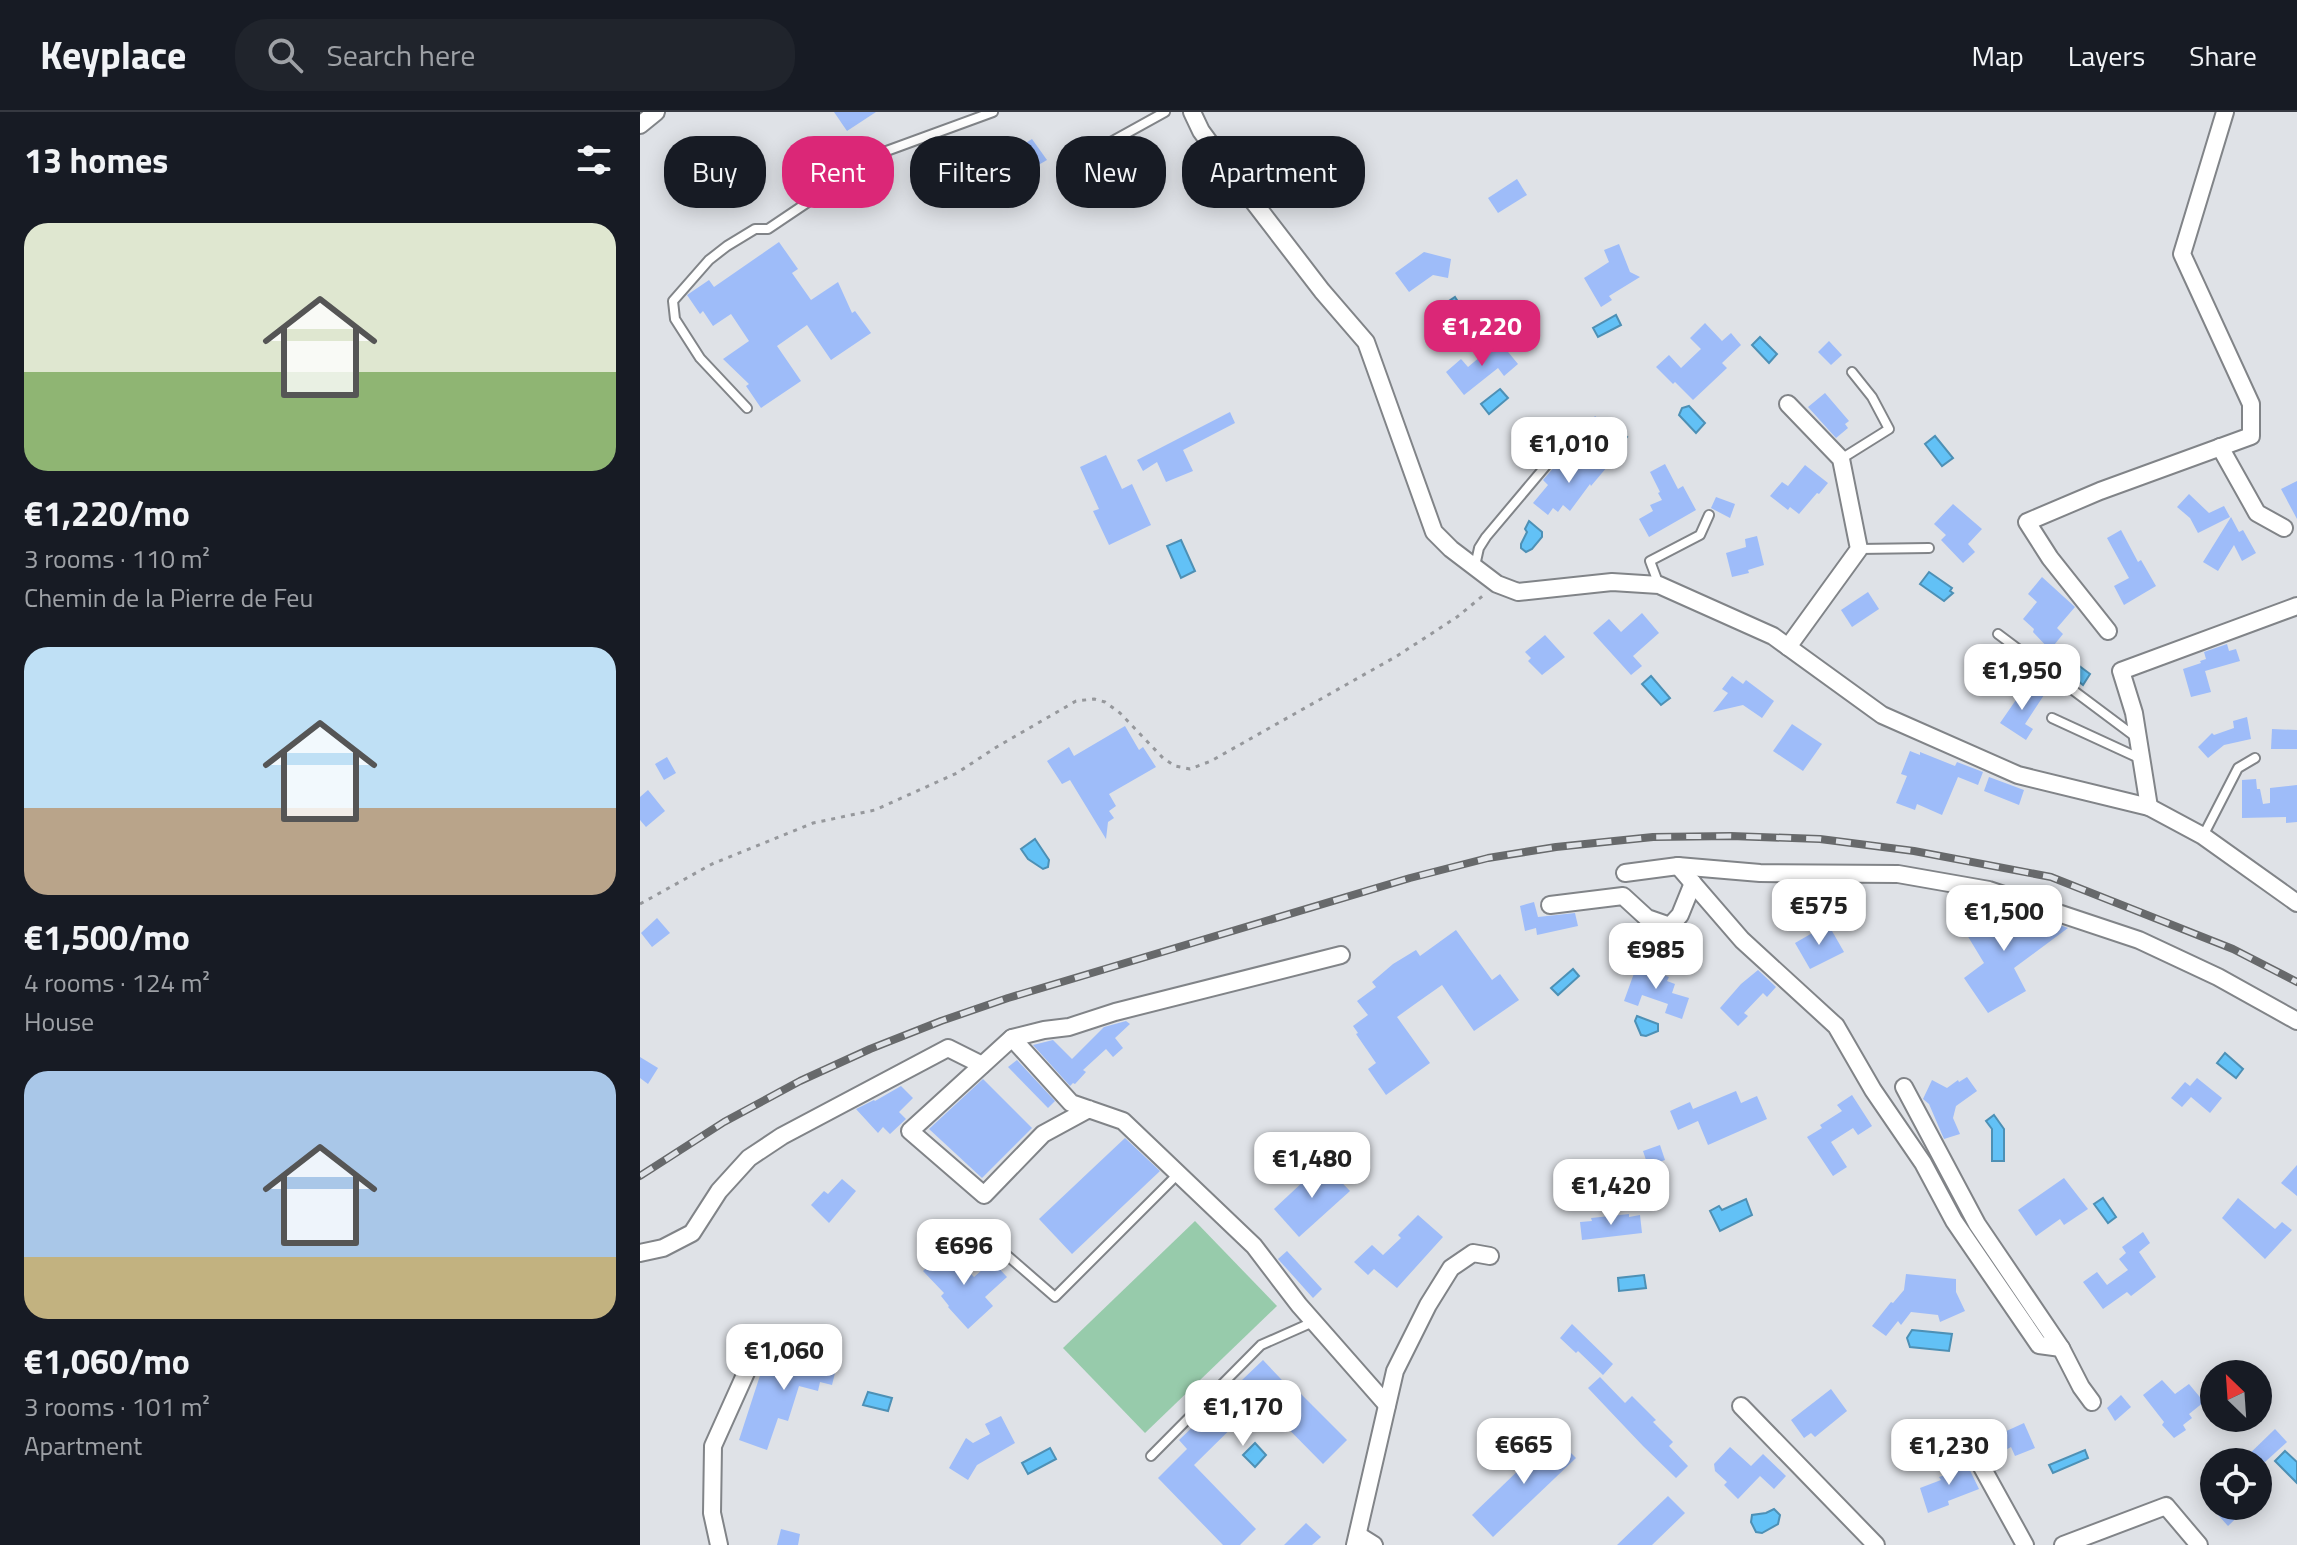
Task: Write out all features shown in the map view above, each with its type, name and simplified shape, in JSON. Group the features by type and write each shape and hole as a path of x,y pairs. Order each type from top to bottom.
{"street":[{"path":"640,125 656,112"},
{"path":"1192,112 1201,131 1239,183 1322,291 1366,342 1434,532 1497,584 1518,592 1612,582 1659,585 1773,636 1882,715 2018,775 2149,807 2203,836 2297,902"},
{"path":"2108,631 2050,558 2027,522 2100,491 2251,436 2251,404 2182,254 2225,112"},
{"path":"1788,404 1841,459 1859,549 1788,647"},
{"path":"2220,447 2257,513 2284,528"},
{"path":"2149,807 2134,713 2121,671 2297,606"},
{"path":"1625,873 1678,866 1760,873 1898,874 1989,890 2139,940 2218,977 2297,1021"},
{"path":"1678,866 1742,940 1836,1026 1873,1090 1923,1163 1954,1221 2039,1345 2061,1348"},
{"path":"1550,905 1623,896 1647,918 1670,926 1680,915 1693,883"},
{"path":"1089,1109 1043,1134 984,1195 910,1131 1012,1038 1069,1027 1115,1012 1341,955"},
{"path":"1012,1038 1071,1103 1123,1121 1254,1246 1314,1322 1387,1405"},
{"path":"640,1253 663,1248 692,1233 719,1191 749,1158 782,1136 948,1048 982,1065"},
{"path":"1904,1087 1977,1224 2061,1348 2092,1402"},
{"path":"1374,1545 1357,1540 1395,1371 1428,1305 1451,1268 1473,1253 1490,1256"},
{"path":"719,1545 712,1513 713,1446 762,1337 806,1343"},
{"path":"1741,1406 1876,1545"},
{"path":"1967,1440 2025,1545"},
{"path":"2063,1545 2166,1506 2199,1545"}],"lane":[{"path":"747,408 700,358 675,319 673,301 709,260 727,246 755,229 768,229 881,153 993,112"},
{"path":"1122,136 1165,112"},
{"path":"1841,459 1889,429 1872,397 1852,372"},
{"path":"1474,567 1479,548 1486,537 1560,449"},
{"path":"1659,585 1650,561 1700,535 1709,515"},
{"path":"1859,549 1929,548"},
{"path":"1998,634 2138,738"},
{"path":"2052,718 2141,760"},
{"path":"2203,836 2238,768 2255,758"},
{"path":"1002,1251 1055,1297 1178,1173"},
{"path":"1151,1456 1261,1345 1314,1322"}],"path":[{"path":"640,904 712,864 813,823 875,810 957,773 1076,701 1094,699 1105,702 1120,713 1163,758 1175,766 1190,769 1211,761 1397,656 1457,617 1497,584"}],"green space":[{"path":"1195,1221 1277,1306 1145,1433 1063,1348"}],"water":[{"path":"1455,297 1462,308 1441,322 1434,311"},
{"path":"1616,315 1621,325 1598,337 1593,328"},
{"path":"1760,337 1777,354 1769,363 1752,345"},
{"path":"1500,389 1508,398 1489,414 1481,404"},
{"path":"1689,406 1705,423 1696,433 1679,415 1682,408"},
{"path":"1618,429 1627,437 1613,455 1606,454 1602,447"},
{"path":"1935,436 1953,458 1942,466 1925,444"},
{"path":"1529,521 1542,532 1542,537 1526,552 1521,544"},
{"path":"1181,540 1195,571 1181,578 1167,546"},
{"path":"1929,572 1952,588 1950,591 1953,593 1944,601 1920,584"},
{"path":"2070,659 2090,674 2083,685 2063,669"},
{"path":"1651,676 1670,698 1661,705 1642,684"},
{"path":"1035,839 1049,860 1048,867 1043,869 1028,859 1021,849"},
{"path":"1573,969 1579,976 1558,995 1551,988"},
{"path":"1637,1016 1658,1024 1658,1031 1641,1035 1635,1021"},
{"path":"2225,1053 2243,1069 2236,1078 2217,1063"},
{"path":"1994,1115 2004,1129 2004,1161 1992,1161 1992,1129 1986,1121"},
{"path":"2103,1198 2116,1217 2108,1223 2094,1204"},
{"path":"1746,1199 1752,1215 1720,1231 1710,1211 1719,1206 1722,1210"},
{"path":"1644,1275 1646,1288 1619,1291 1618,1278"},
{"path":"1912,1330 1952,1334 1949,1351 1910,1347 1907,1338"},
{"path":"868,1392 892,1398 888,1411 863,1405"},
{"path":"1255,1443 1266,1455 1255,1467 1243,1455"},
{"path":"1050,1448 1056,1459 1028,1474 1022,1463"},
{"path":"2085,1450 2088,1458 2053,1473 2049,1465"},
{"path":"2285,1451 2297,1462 2297,1483 2275,1461"},
{"path":"1774,1509 1780,1515 1778,1524 1762,1533 1756,1532 1751,1522 1752,1515"}],"building":[{"path":"834,112 876,112 847,131"},
{"path":"1040,150 1047,160 1040,164"},
{"path":"1517,179 1527,195 1498,213 1488,198"},
{"path":"779,242 798,269 792,273 811,300 838,282 852,313 855,311 871,333 831,360 807,325 777,346 801,381 761,408 746,386 749,384 723,359 749,341 731,314 713,326 687,295 709,280 714,287"},
{"path":"1619,244 1630,272 1640,277 1609,296 1612,300 1601,307 1584,278 1609,262 1604,250"},
{"path":"1424,252 1451,259 1448,278 1433,275 1409,292 1395,273"},
{"path":"1705,323 1722,341 1731,333 1741,345 1722,363 1727,368 1693,400 1656,367 1669,355 1681,368 1701,349 1690,338"},
{"path":"1499,341 1518,364 1504,376 1498,368 1464,395 1446,372 1461,359 1468,367"},
{"path":"1829,341 1842,355 1831,365 1818,352"},
{"path":"1825,393 1849,421 1845,424 1848,428 1836,438 1808,407"},
{"path":"1230,412 1235,423 1183,450 1193,471 1166,482 1157,462 1143,471 1137,460"},
{"path":"1595,416 1605,424 1581,453 1572,445"},
{"path":"1590,452 1607,467 1570,511 1563,505 1558,512 1553,508 1548,515 1533,503 1548,485 1543,480 1556,465 1568,476"},
{"path":"1106,455 1122,489 1132,484 1151,525 1109,545 1093,511 1099,509 1080,467"},
{"path":"1665,464 1678,489 1683,486 1696,510 1649,537 1639,519 1653,511 1650,505 1662,500 1650,472"},
{"path":"1805,465 1828,483 1799,514 1790,507 1788,510 1770,496 1782,482 1788,486"},
{"path":"2297,481 2297,519 2281,489"},
{"path":"2189,494 2209,513 2224,506 2230,517 2198,533 2190,518 2177,507"},
{"path":"1716,497 1735,504 1730,518 1711,508"},
{"path":"1953,504 1982,529 1968,544 1975,552 1963,563 1941,540 1946,535 1934,524"},
{"path":"2231,517 2239,532 2243,530 2256,553 2242,561 2234,545 2218,571 2203,562"},
{"path":"2121,530 2138,562 2141,560 2156,586 2124,605 2114,586 2129,578 2107,538"},
{"path":"1757,536 1764,565 1732,577 1726,553 1746,547 1745,539"},
{"path":"2042,577 2075,607 2057,628 2063,634 2050,650 2023,619 2037,602 2028,594"},
{"path":"1868,592 1879,609 1852,627 1841,610"},
{"path":"1642,613 1659,633 1633,656 1642,666 1631,675 1593,633 1609,619 1621,632"},
{"path":"1545,635 1565,657 1542,675 1528,661 1531,658 1525,652"},
{"path":"2227,644 2229,651 2236,649 2240,661 2205,671 2211,692 2191,697 2183,669 2206,659 2204,652"},
{"path":"1732,676 1743,684 1746,680 1774,701 1762,718 1743,705 1713,712 1728,693 1722,689"},
{"path":"2027,684 2044,695 2025,724 2033,729 2026,740 2000,723"},
{"path":"2247,717 2251,739 2224,745 2208,758 2198,747 2212,733 2234,728 2233,721"},
{"path":"1792,724 1822,744 1803,771 1773,751"},
{"path":"1125,726 1139,750 1143,747 1156,767 1109,794 1116,806 1109,811 1114,818 1108,822 1106,839 1070,780 1062,784 1047,761 1069,747 1074,756"},
{"path":"2272,729 2297,730 2297,749 2271,749"},
{"path":"1910,751 1955,766 1957,762 1983,772 1978,785 1958,777 1942,815 1917,804 1915,810 1896,803 1907,776 1901,774"},
{"path":"667,757 676,773 664,780 655,764"},
{"path":"1989,777 2024,790 2019,805 1984,791"},
{"path":"2256,779 2263,804 2270,803 2270,788 2297,785 2297,822 2286,823 2286,817 2242,818 2242,780"},
{"path":"648,790 665,811 646,827 640,820 640,797"},
{"path":"1534,902 1538,917 1575,913 1578,926 1537,935 1536,928 1525,931 1520,906"},
{"path":"2010,908 2038,918 2044,931 2054,923 2068,928 2014,968 2026,991 1988,1013 1964,978 1984,963 1964,930 1968,928 1963,918 1976,912 1980,922"},
{"path":"657,918 670,933 652,947 641,933"},
{"path":"1828,924 1844,952 1810,969 1795,943"},
{"path":"1456,930 1492,980 1500,974 1519,1000 1474,1031 1442,985 1415,1004 1397,1017 1430,1063 1386,1095 1368,1069 1376,1063 1353,1026 1368,1015 1357,1001 1376,987 1372,982 1393,964 1416,950 1420,956"},
{"path":"1637,965 1669,977 1667,981 1675,984 1672,993 1689,998 1682,1019 1665,1013 1668,1004 1642,995 1638,1006 1624,1001"},
{"path":"1758,970 1776,987 1767,997 1763,993 1744,1013 1748,1016 1738,1026 1720,1008"},
{"path":"1126,1021 1130,1024 1115,1038 1123,1048 1113,1057 1106,1049 1070,1086 1033,1045 1053,1040 1072,1059 1104,1027"},
{"path":"640,1057 658,1068 648,1084 640,1078"},
{"path":"1017,1060 1055,1101 1048,1108 1008,1067"},
{"path":"1967,1077 1977,1091 1956,1106 1953,1118 1960,1134 1944,1139 1929,1104 1923,1099 1932,1080 1947,1088"},
{"path":"2197,1078 2222,1098 2210,1113 2191,1097 2182,1107 2171,1098 2185,1082 2190,1086"},
{"path":"983,1079 1032,1128 982,1178 929,1129"},
{"path":"901,1086 913,1098 899,1112 906,1119 890,1134 883,1127 878,1133 856,1109"},
{"path":"1736,1091 1741,1103 1757,1096 1767,1119 1708,1145 1698,1121 1678,1130 1670,1111 1690,1102 1693,1109"},
{"path":"1852,1095 1872,1126 1858,1135 1853,1128 1831,1142 1847,1167 1833,1176 1807,1137 1842,1111 1837,1105"},
{"path":"1125,1138 1160,1171 1072,1254 1039,1219"},
{"path":"1660,1145 1665,1160 1648,1166 1643,1151"},
{"path":"1323,1163 1350,1191 1299,1237 1274,1209"},
{"path":"2297,1165 2297,1196 2281,1183"},
{"path":"2064,1178 2088,1209 2064,1225 2060,1219 2036,1236 2018,1210"},
{"path":"842,1179 856,1191 829,1223 811,1205 824,1191 828,1194"},
{"path":"2238,1198 2275,1229 2282,1222 2292,1230 2265,1259 2222,1218"},
{"path":"1629,1214 1629,1217 1640,1215 1642,1233 1582,1240 1580,1222"},
{"path":"1418,1215 1443,1237 1397,1288 1374,1269 1368,1275 1354,1262 1372,1245 1383,1255"},
{"path":"2143,1232 2150,1243 2139,1252 2156,1277 2131,1296 2127,1292 2103,1309 2083,1282 2097,1272 2107,1285 2128,1270 2119,1259 2126,1253 2122,1247"},
{"path":"947,1249 974,1277 992,1261 1007,1277 985,1297 993,1306 968,1329 948,1307 941,1296 944,1293 923,1271"},
{"path":"1287,1251 1322,1289 1313,1298 1278,1259"},
{"path":"1906,1274 1956,1279 1956,1292 1965,1311 1940,1322 1938,1315 1911,1312 1901,1325 1898,1321 1886,1336 1872,1326 1904,1290"},
{"path":"1572,1324 1613,1364 1603,1375 1560,1338"},
{"path":"821,1334 831,1337 825,1362 837,1365 832,1385 820,1382 818,1391 799,1386 788,1421 778,1418 767,1450 739,1440 767,1354 796,1365 799,1356 813,1359"},
{"path":"1263,1360 1298,1397 1301,1394 1347,1440 1323,1464 1260,1400 1194,1465 1256,1529 1240,1545 1223,1545 1158,1478 1187,1449 1179,1440"},
{"path":"1600,1377 1625,1403 1632,1396 1673,1442 1669,1446 1688,1466 1676,1478 1588,1388"},
{"path":"2162,1380 2175,1394 2189,1384 2200,1397 2200,1405 2189,1414 2192,1418 2183,1425 2186,1430 2174,1438 2143,1395"},
{"path":"1831,1389 1847,1411 1815,1437 1811,1433 1804,1438 1791,1420"},
{"path":"2121,1395 2131,1407 2115,1421 2107,1408"},
{"path":"1001,1416 1015,1443 977,1465 968,1480 949,1468 966,1438 973,1443 990,1434 985,1424"},
{"path":"2024,1423 2035,1448 2015,1456 2011,1447 1998,1454 1991,1438"},
{"path":"2275,1429 2287,1442 2272,1456 2272,1448 2255,1448"},
{"path":"1554,1436 1576,1458 1493,1537 1472,1515"},
{"path":"1730,1447 1751,1466 1763,1454 1786,1476 1774,1489 1760,1476 1738,1499 1715,1471 1714,1464"},
{"path":"1964,1458 1979,1489 1928,1513 1920,1488 1957,1471 1953,1462"},
{"path":"1668,1496 1685,1513 1652,1545 1617,1545"},
{"path":"1306,1523 1321,1537 1312,1545 1284,1545"},
{"path":"781,1529 800,1534 798,1545 777,1545"}],"railway":[{"path":"640,1176 724,1122 800,1081 941,1021 1008,998 1410,878 1488,858 1556,847 1653,837 1731,836 1820,839 1914,851 2051,877 2233,949 2297,982"}]}
